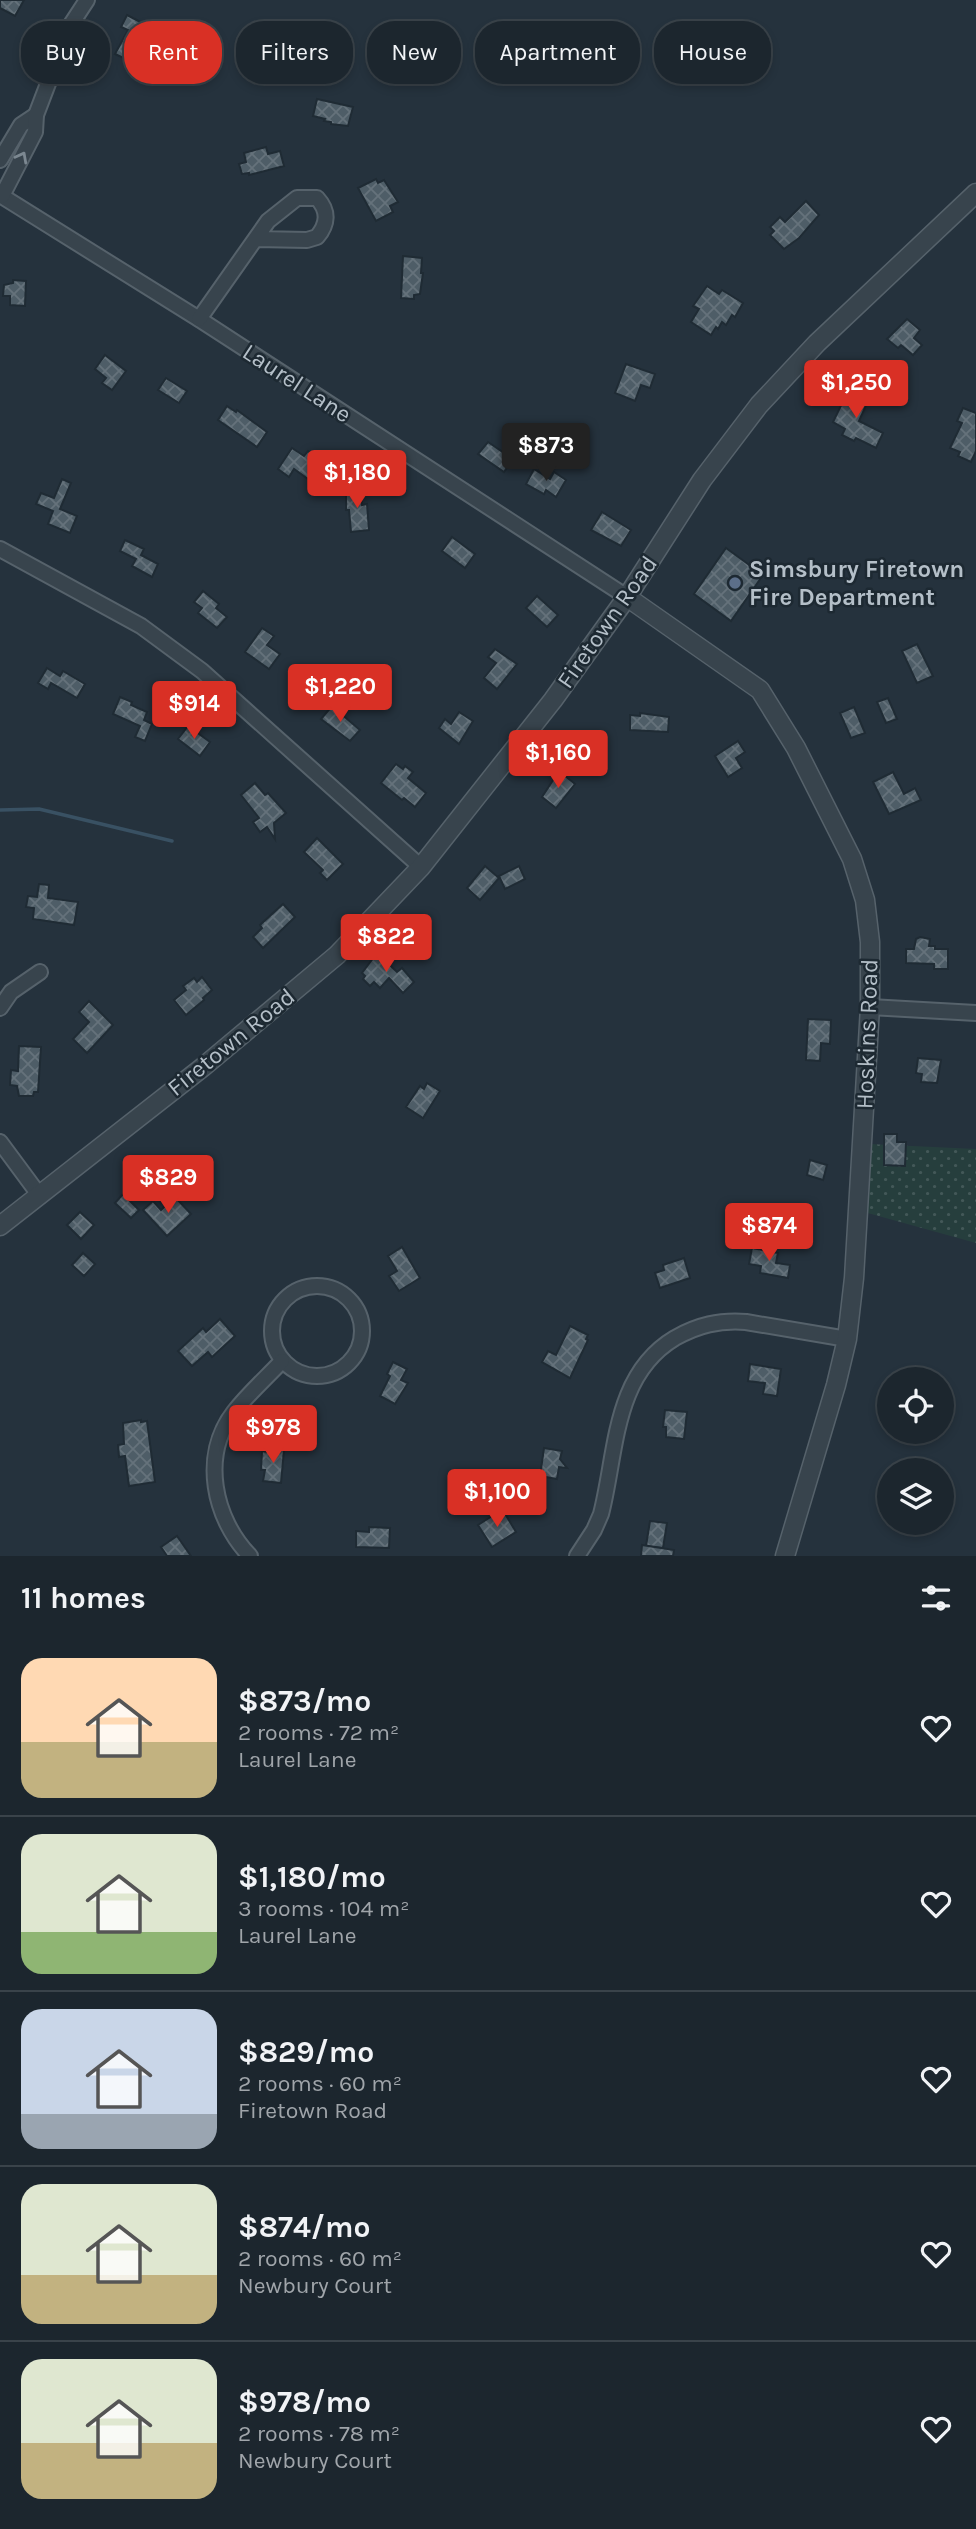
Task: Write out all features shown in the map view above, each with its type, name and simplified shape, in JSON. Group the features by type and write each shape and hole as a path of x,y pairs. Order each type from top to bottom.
{"street":[{"path":"1,195 35,132 36,116 70,26 87,0"},
{"path":"0,160 22,125 36,116"},
{"name":"Firetown Road","path":"0,1226 203,1066 337,955 421,867 553,700 627,597 702,480 759,405 817,343 976,193"},
{"name":"Laurel Lane","path":"1,195 199,319 627,597"},
{"path":"199,319 268,221 291,202 307,197 317,198 323,204 327,214 326,224 317,237 307,240 257,239"},
{"path":"0,549 141,626 192,664 421,867"},
{"name":"Hoskins Road","path":"627,597 760,690 796,748 852,859 865,900 870,942 870,1007 854,1278 847,1339 785,1556"},
{"path":"0,1008 11,992 40,972"},
{"path":"870,1007 976,1013"},
{"path":"0,1142 40,1196"},
{"path":"310,1286 332,1288 345,1295 358,1314 362,1336 358,1350 349,1363 337,1372 308,1376 294,1371 282,1361 274,1348 271,1334 279,1305 289,1294 310,1286"},
{"path":"577,1556 594,1530 600,1514 621,1411 628,1390 642,1366 661,1347 695,1328 730,1321 847,1339"},
{"path":"250,1556 229,1530 222,1513 214,1478 218,1446 233,1414 282,1361"}],"green space":[{"path":"869,1144 976,1149 976,1243 864,1212"}],"building":[{"path":"0,0 24,0 15,16 0,8"},
{"path":"127,15 139,21 124,21"},
{"path":"124,37 124,58 115,54"},
{"path":"317,99 353,107 348,126 331,124 324,121 325,119 313,116"},
{"path":"266,147 268,154 280,151 284,166 249,175 242,174 239,164 246,162 244,153"},
{"path":"376,179 378,183 384,180 398,202 390,206 393,212 376,221 358,188"},
{"path":"806,201 819,215 799,238 784,249 770,235 774,231 770,227 780,217 785,222"},
{"path":"403,256 422,258 420,294 414,295 414,299 401,298"},
{"path":"13,280 26,281 25,306 10,305 10,296 3,296 4,285 13,283"},
{"path":"707,286 719,294 722,290 743,303 735,317 732,315 726,325 722,322 711,335 691,322 699,309 693,306"},
{"path":"907,319 920,330 914,338 922,345 913,355 901,345 898,348 887,339"},
{"path":"105,355 126,371 112,390 102,383 106,378 95,369"},
{"path":"626,364 655,374 650,388 641,385 635,401 615,393"},
{"path":"166,378 187,391 179,403 158,390"},
{"path":"849,389 869,399 859,421 883,433 876,448 856,438 854,441 842,435 845,429 833,422"},
{"path":"227,406 267,432 257,447 218,420"},
{"path":"963,408 976,413 976,451 971,462 958,456 960,452 950,448 962,423 957,421"},
{"path":"488,442 513,459 504,472 478,454"},
{"path":"292,448 304,456 308,451 321,460 308,479 294,469 289,477 278,469"},
{"path":"534,469 550,479 554,472 566,480 556,497 546,490 544,494 526,484"},
{"path":"62,479 71,483 60,509 77,516 70,533 48,524 53,511 36,504 41,493 54,498"},
{"path":"360,485 362,505 367,504 369,530 351,532 349,510 346,510 346,487"},
{"path":"602,512 631,530 621,546 591,530"},
{"path":"452,537 475,554 465,568 442,551"},
{"path":"125,540 144,549 141,555 158,564 152,577 132,566 136,559 120,551"},
{"path":"726,548 763,575 731,621 694,594"},
{"path":"203,591 219,604 216,608 227,617 217,628 198,613 202,608 194,602"},
{"path":"537,596 558,615 547,627 526,608"},
{"path":"262,628 274,636 267,645 280,654 269,669 245,652"},
{"path":"917,644 933,676 917,683 902,651"},
{"path":"495,649 517,664 497,689 484,678 496,663 488,657"},
{"path":"47,668 60,676 63,671 85,684 77,698 51,683 48,689 38,683"},
{"path":"120,697 147,712 144,720 152,724 145,741 135,737 140,726 113,714"},
{"path":"888,698 897,719 886,723 877,702"},
{"path":"332,706 360,730 350,741 321,719"},
{"path":"854,707 865,733 851,738 840,713"},
{"path":"459,712 473,721 459,744 439,728 445,719 451,724"},
{"path":"640,713 669,717 668,732 630,730 630,715 640,716"},
{"path":"188,726 210,742 200,756 178,739"},
{"path":"738,741 745,752 736,758 742,768 728,777 715,756"},
{"path":"396,764 413,772 408,778 426,793 415,807 381,783"},
{"path":"559,771 575,784 556,808 542,797"},
{"path":"893,772 904,794 915,788 921,800 889,814 873,782"},
{"path":"255,783 286,813 274,823 275,839 267,827 260,832 253,822 259,818 241,795"},
{"path":"317,838 343,864 327,880 320,873 323,870 304,852"},
{"path":"485,866 499,878 480,900 467,888"},
{"path":"519,866 525,879 505,889 499,876"},
{"path":"39,884 49,885 48,898 78,902 74,925 33,919 34,908 26,907 28,896 37,897"},
{"path":"283,904 295,917 263,948 253,937 262,928 260,925"},
{"path":"916,939 930,939 929,946 935,946 935,949 948,949 948,969 934,969 934,964 906,963 906,949 914,949"},
{"path":"377,953 397,972 402,968 414,982 403,993 389,978 380,988 374,982 370,986 363,979 365,976 362,973"},
{"path":"202,977 212,990 186,1015 174,1000 186,990 183,986 194,978 197,982"},
{"path":"89,1001 113,1025 87,1053 73,1039 89,1022 79,1012"},
{"path":"808,1019 831,1020 830,1044 821,1043 820,1061 806,1060"},
{"path":"19,1046 41,1047 38,1092 34,1092 33,1096 19,1096 17,1086 10,1085 11,1070 18,1071"},
{"path":"918,1058 941,1060 937,1083 921,1082 922,1074 916,1073"},
{"path":"427,1083 440,1091 423,1118 406,1107 420,1086 424,1089"},
{"path":"884,1134 897,1134 897,1142 906,1142 905,1166 884,1165"},
{"path":"810,1160 827,1165 823,1180 807,1175"},
{"path":"123,1194 139,1210 131,1218 115,1203"},
{"path":"175,1197 191,1214 167,1236 143,1210 153,1201 161,1210"},
{"path":"80,1212 94,1225 81,1239 67,1225"},
{"path":"402,1247 420,1278 399,1291 389,1276 397,1271 388,1256"},
{"path":"752,1248 778,1253 776,1263 790,1265 788,1278 760,1273 761,1266 749,1264"},
{"path":"83,1253 95,1264 84,1276 72,1265"},
{"path":"684,1258 690,1278 660,1288 655,1273 664,1270 663,1265"},
{"path":"220,1319 235,1336 212,1357 208,1352 192,1366 178,1351 203,1328 206,1332"},
{"path":"570,1326 588,1335 588,1340 570,1378 542,1362 548,1351 556,1355"},
{"path":"393,1362 407,1369 401,1380 408,1383 395,1404 380,1396 390,1376 387,1374"},
{"path":"750,1364 781,1369 777,1396 763,1394 765,1383 748,1381"},
{"path":"665,1410 687,1412 684,1439 666,1437 666,1427 663,1427"},
{"path":"147,1421 155,1482 129,1486 125,1456 119,1457 118,1445 124,1444 123,1423"},
{"path":"268,1448 284,1450 281,1483 263,1481 265,1470 261,1470 262,1451 268,1452"},
{"path":"544,1448 562,1451 560,1459 567,1468 559,1467 557,1479 540,1476"},
{"path":"500,1511 502,1514 504,1512 516,1532 492,1547 478,1525"},
{"path":"650,1521 667,1523 663,1548 646,1546"},
{"path":"369,1527 390,1528 389,1548 356,1547 356,1531 369,1532"},
{"path":"177,1536 191,1556 167,1556 161,1547"},
{"path":"642,1545 674,1550 673,1556 641,1556"}],"waterway":[{"path":"0,810 39,809 172,841"}],"place":[{"name":"Simsbury Firetown Fire Department","path":"735,583"}]}
